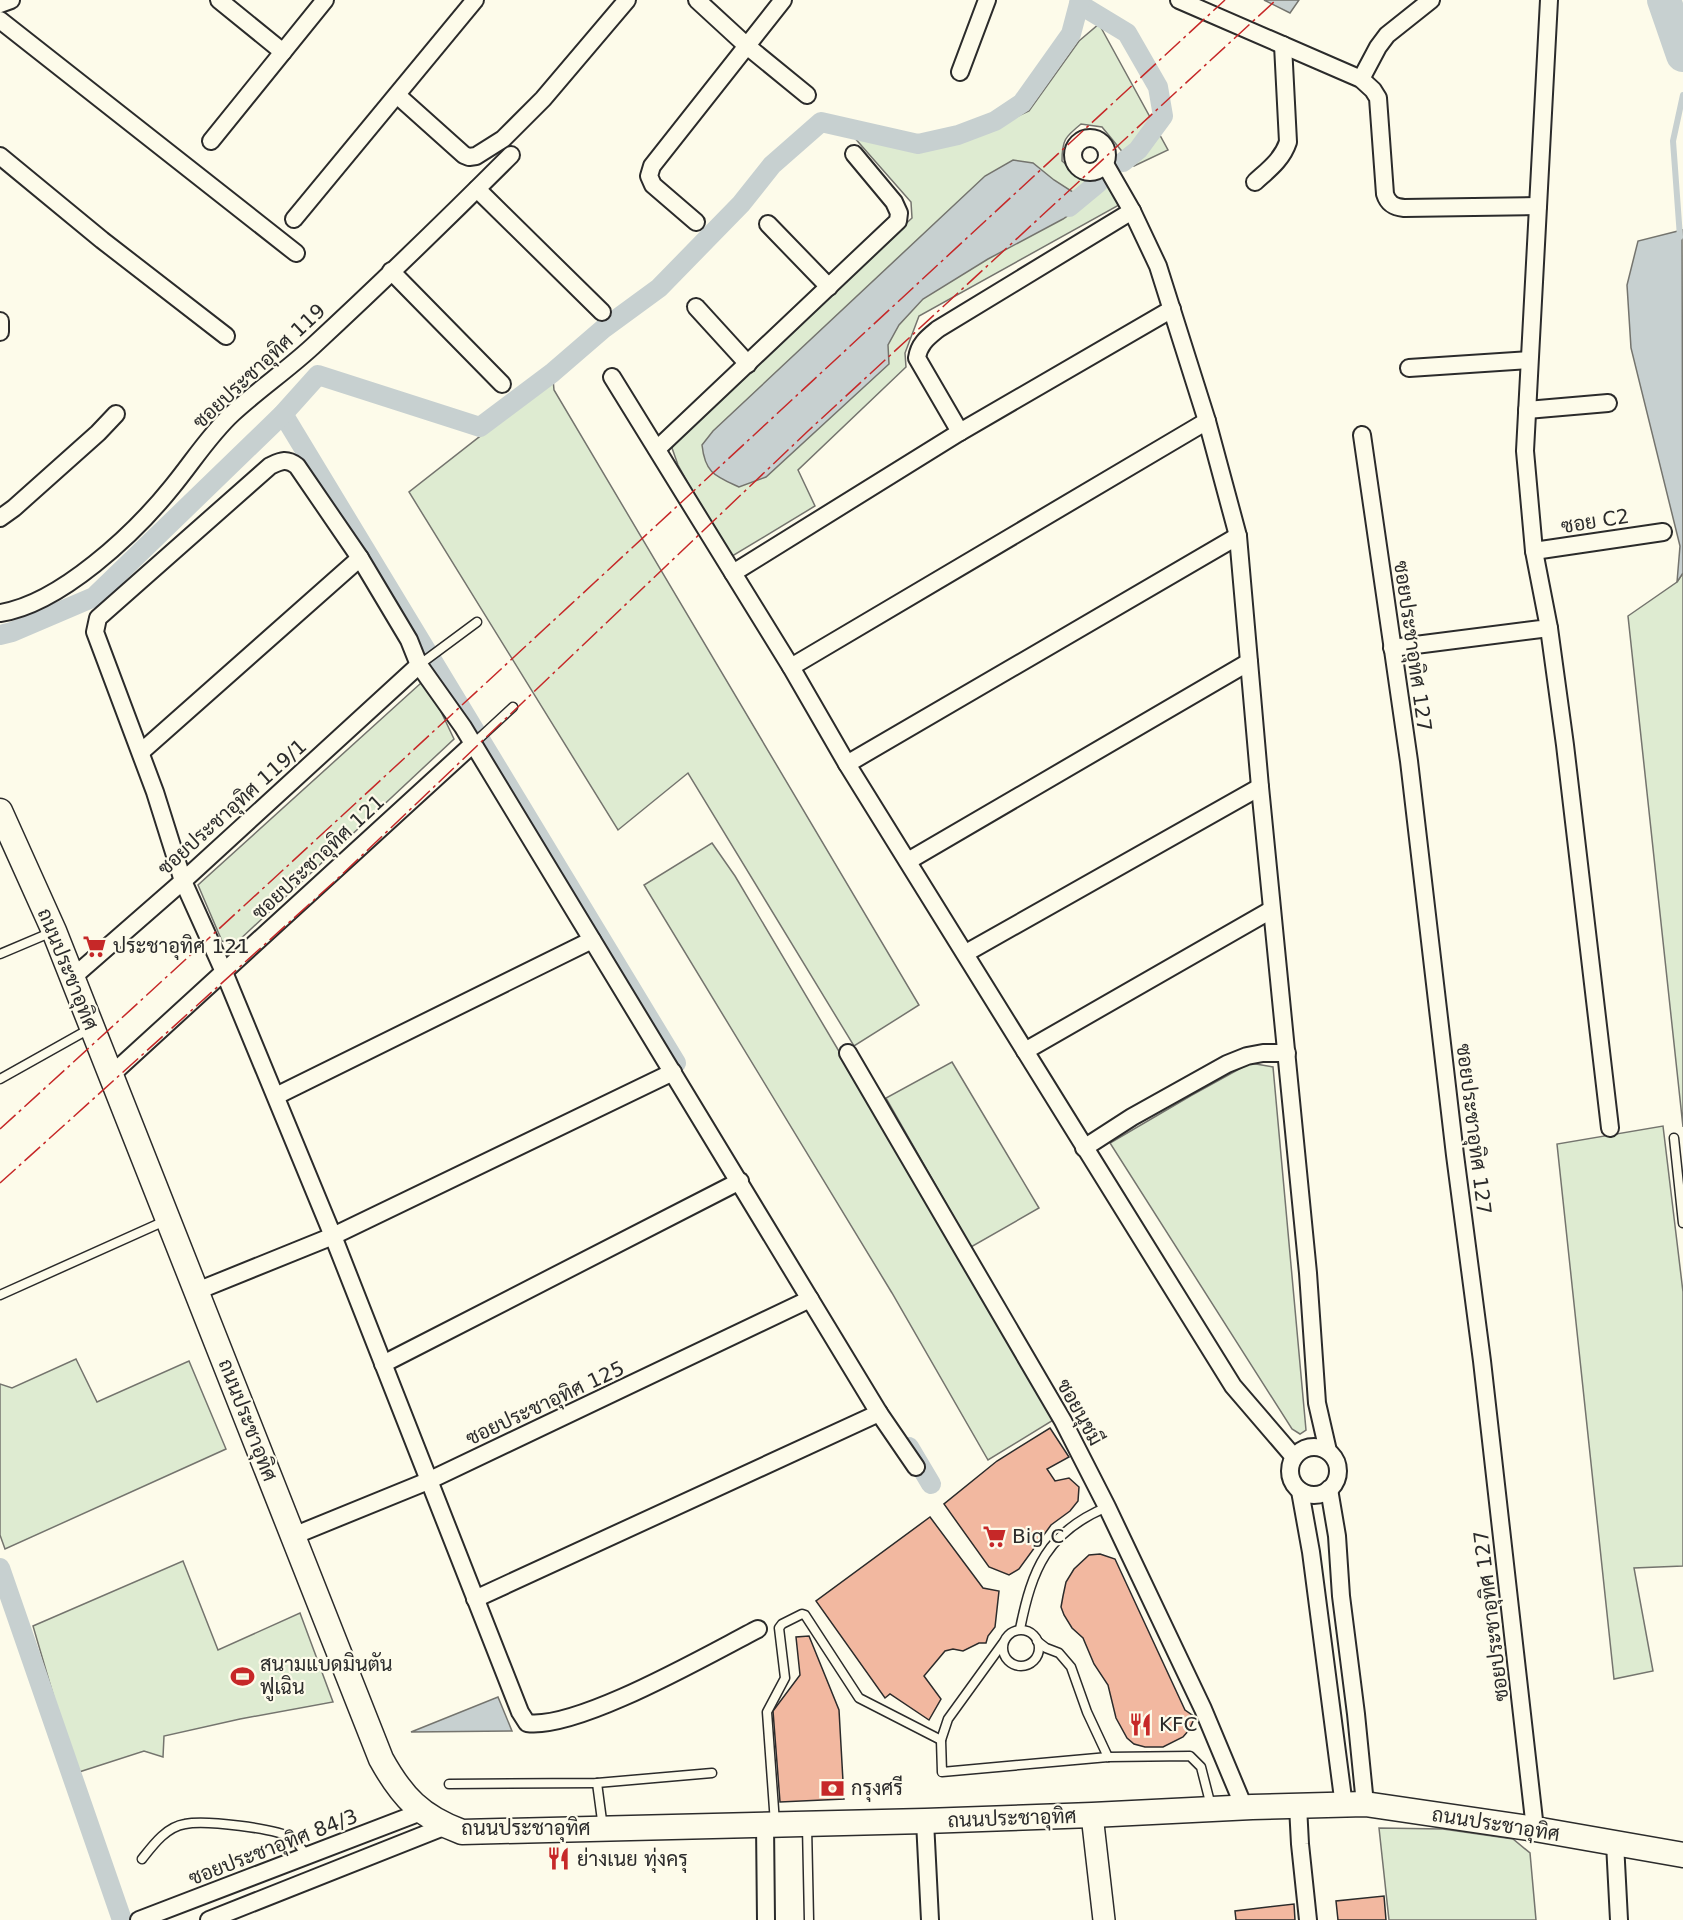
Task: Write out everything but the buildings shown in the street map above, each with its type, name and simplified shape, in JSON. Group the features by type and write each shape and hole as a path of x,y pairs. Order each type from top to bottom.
{"main road":[{"name":"ถนนประชาอุทิศ","path":"0,811 54,931 381,1759 395,1784 422,1812 462,1832 807,1822 926,1821 1244,1807 1354,1805 1535,1829 1683,1854"}],"street":[{"path":"0,4 11,0"},
{"path":"219,0 283,52"},
{"path":"211,141 325,0"},
{"path":"294,219 475,0"},
{"path":"397,95 464,155 476,156 503,139 543,99 627,0"},
{"path":"697,0 747,46 807,95"},
{"path":"696,222 653,185 649,176 652,166 783,0"},
{"path":"960,72 987,0"},
{"path":"1179,0 1361,79 1373,90 1378,98 1385,194 1387,201 1392,205 1404,208 1538,206"},
{"path":"1361,79 1387,35 1431,0"},
{"path":"1550,0 1529,360 1526,469 1534,551 1549,628 1565,744 1610,1128"},
{"path":"0,20 296,253"},
{"path":"1255,182 1276,163 1285,151 1288,142 1282,45"},
{"name":"ซอยประชาอุทิศ 119","path":"0,613 12,612 44,599 84,571 135,528 172,488 207,441 231,415 311,348 511,154"},
{"path":"657,449 898,221 899,213 894,202 854,154"},
{"path":"0,156 102,240 225,336"},
{"path":"1106,164 1132,211 1158,266 1207,420 1238,536 1271,910 1308,1273 1317,1403 1328,1451 1336,1462 1338,1470 1334,1484 1322,1493 1315,1495 1300,1491"},
{"path":"477,189 602,312"},
{"path":"960,432 917,358 918,348 925,339 1132,211"},
{"path":"768,224 828,287"},
{"path":"391,271 502,384"},
{"path":"696,307 748,364"},
{"path":"733,573 960,432 1172,309"},
{"path":"0,321 0,332"},
{"path":"1409,368 1529,360"},
{"path":"612,377 791,667 847,764 1233,1386 1293,1457"},
{"path":"1527,410 1608,403"},
{"path":"0,518 90,441 117,414"},
{"path":"791,667 1207,420"},
{"name":"ซอยประชาอุทิศ 127","path":"1362,435 1409,761 1455,1155 1482,1361 1535,1829"},
{"path":"758,1629 615,1700 588,1711 540,1725 527,1723 520,1712 333,1236 224,972 183,881 141,752 94,632 98,618 270,466 282,460 289,460 297,466 360,558 409,640 419,665 473,744 879,1413 916,1467"},
{"name":"ซอย C2","path":"1534,551 1663,532"},
{"path":"847,764 1238,536"},
{"path":"141,752 360,558"},
{"path":"1392,648 1549,628"},
{"path":"908,861 1249,662"},
{"name":"ซอยประชาอุทิศ 119/1","path":"72,978 183,881 419,665"},
{"name":"ซอยประชาอุทิศ 121","path":"111,1075 473,744"},
{"path":"966,953 1260,787"},
{"path":"1024,1051 1271,910"},
{"path":"276,1096 592,940"},
{"name":"ซอยนุชมี","path":"848,1053 1063,1421 1107,1507 1203,1709 1244,1807"},
{"path":"1084,1148 1132,1117 1227,1064 1247,1056 1263,1053 1287,1053"},
{"path":"197,1291 333,1236 673,1072"},
{"path":"383,1364 740,1181"},
{"name":"ซอยประชาอุทิศ 125","path":"293,1536 428,1481 810,1299"},
{"path":"475,1599 879,1413"},
{"path":"1328,1451 1313,1447 1299,1452 1293,1457 1290,1472 1291,1479 1300,1491 1354,1805"},
{"path":"1329,1489 1337,1536 1341,1596 1356,1714 1354,1805"},
{"path":"1298,1806 1308,1920"},
{"name":"ซอยประชาอุทิศ 84/3","path":"147,1917 422,1812"},
{"path":"1092,1815 1104,1920"},
{"path":"926,1821 930,1920"},
{"path":"766,1920 770,1824"},
{"path":"209,1920 446,1826"},
{"path":"1615,1843 1619,1920"}],"lane":[{"path":"419,665 477,622"},
{"path":"473,744 513,707"},
{"path":"0,954 54,931"},
{"path":"0,1079 92,1027"},
{"path":"1674,1138 1683,1223"},
{"path":"0,1295 168,1219"},
{"path":"1020,1629 1030,1588 1043,1558 1068,1527 1107,1507"},
{"path":"770,1824 766,1712 784,1678 779,1628 782,1624 802,1614 805,1615 859,1698 941,1740"},
{"path":"1108,1757 1087,1712 1071,1667 1059,1653 1046,1648 1037,1641 1031,1632 1020,1629 1010,1634 948,1719 941,1740 942,1772 1108,1757 1190,1756 1201,1767 1211,1809"},
{"path":"1003,1643 1004,1655 1008,1660 1013,1664 1025,1665 1031,1662 1038,1652 1037,1641"},
{"path":"449,1784 597,1783 712,1773"},
{"path":"597,1783 603,1828"},
{"path":"807,1822 809,1920"},
{"path":"142,1859 156,1841 171,1830 185,1824 221,1825 279,1833 296,1841 307,1857"}],"green space":[{"path":"1099,24 1168,150 1134,166 1102,127 1081,124 1071,132 1064,143 1062,161 1076,173 1094,180 1105,175 1119,205 919,316 905,353 906,367 798,470 815,506 729,558 678,465 672,448 679,434 912,218 911,202 853,136 915,152 974,136 1029,111 1079,41"},
{"path":"553,379 554,390 919,1005 854,1046 688,773 618,830 409,492"},
{"path":"1683,573 1683,1127 1628,616 1677,582"},
{"path":"421,683 435,699 454,739 235,944 222,941 198,885"},
{"path":"712,843 735,876 956,1255 1055,1419 988,1460 892,1293 644,885"},
{"path":"952,1062 1039,1208 971,1247 886,1098"},
{"path":"1250,1063 1273,1067 1306,1430 1300,1434 1292,1429 1110,1143"},
{"path":"1663,1126 1683,1292 1683,1566 1634,1568 1653,1671 1614,1679 1557,1144"},
{"path":"76,1359 97,1402 189,1361 226,1449 5,1549 0,1535 0,1384 12,1388"},
{"path":"183,1561 218,1650 300,1613 333,1702 164,1736 163,1757 144,1751 76,1773 33,1626"},
{"path":"1379,1828 1443,1829 1513,1839 1530,1853 1536,1920 1389,1920"}],"shaded area":[{"path":"1264,0 1299,0 1290,13"},
{"path":"1013,160 1033,163 1082,198 1101,187 1089,201 1063,219 988,259 923,299 899,325 888,345 889,364 766,477 739,487 713,472 706,462 702,445 713,431 985,176"},
{"path":"1682,230 1683,573 1677,582 1680,546 1631,348 1627,285 1638,241"},
{"path":"498,1697 512,1731 411,1732"}],"waterway":[{"path":"0,635 94,597 283,414 318,375 480,427 552,373 603,329 659,288 741,204 772,165 821,122 918,144 958,135 995,121 1022,103 1071,34 1080,0"},
{"path":"1664,0 1683,55"},
{"path":"1079,4 1127,33 1158,87 1163,116 1138,150 1123,162"},
{"path":"1680,237 1673,141 1683,95"},
{"path":"1069,207 1098,183"},
{"path":"283,414 676,1063"},
{"path":"909,1447 931,1484"},
{"path":"0,1568 122,1920"}],"power":[{"path":"0,1129 1225,0"},
{"path":"0,1183 335,881 808,431 1276,0"}],"place":[{"name":"ประชาอุทิศ 121","path":"95,946"},
{"name":"Big C","path":"994,1536"},
{"name":"สนามแบดมินตัน ฟูเฉิน","path":"242,1676"},
{"name":"KFC","path":"1141,1724"},
{"name":"กรุงศรี","path":"833,1788"},
{"name":"ย่างเนย ทุ่งครุ","path":"559,1859"}]}
